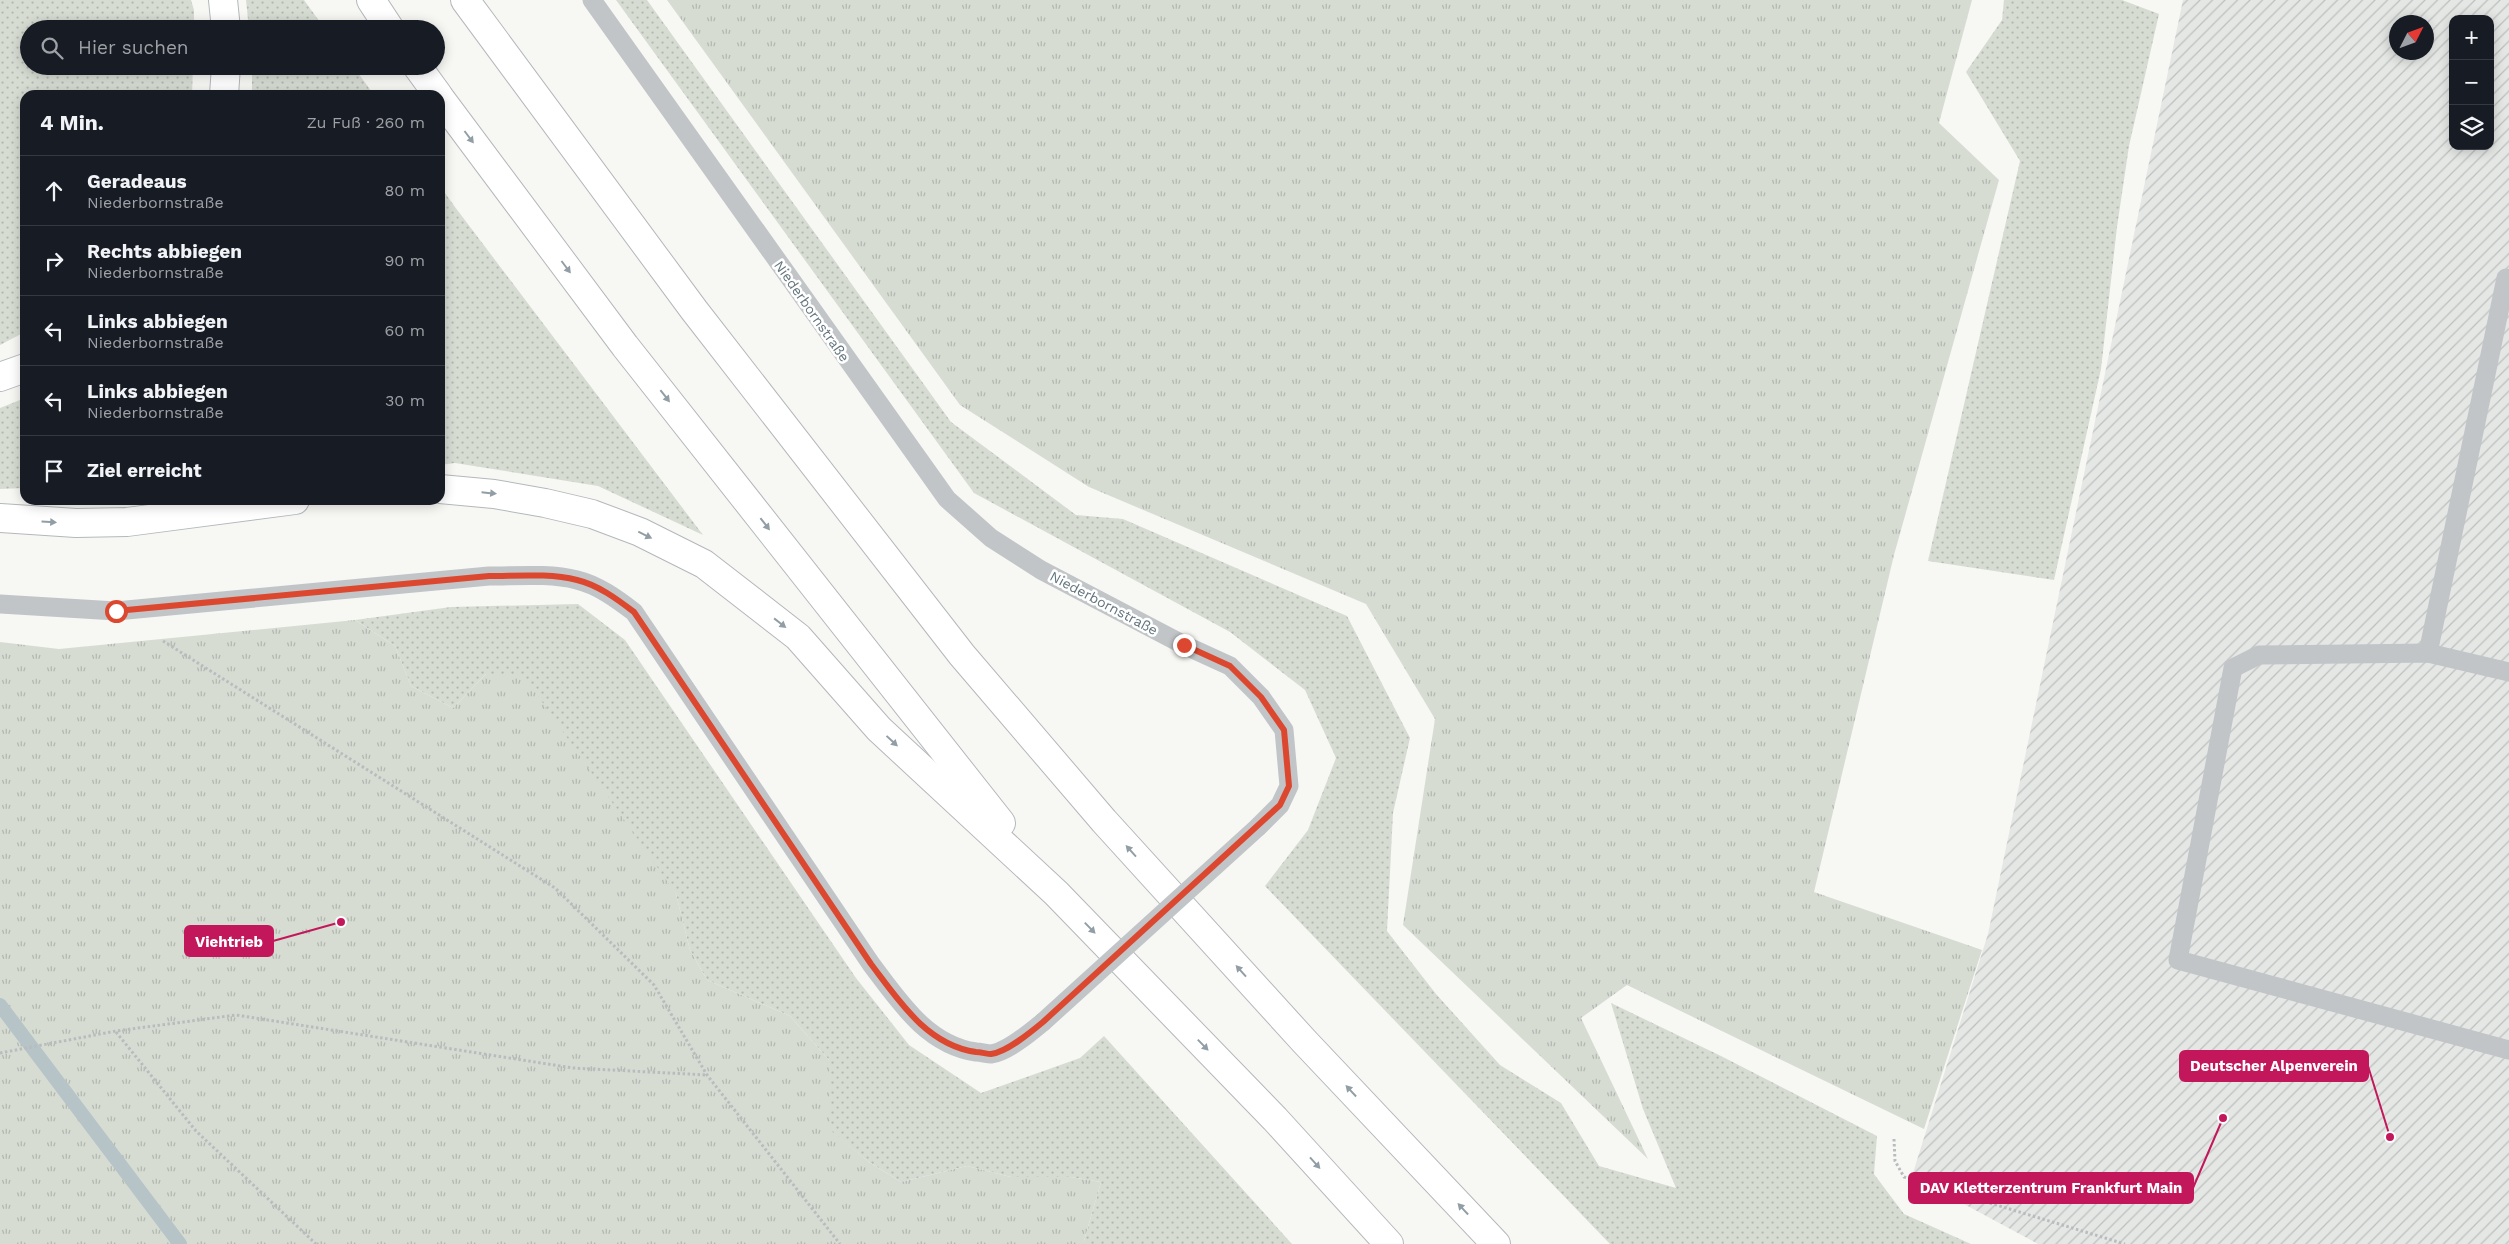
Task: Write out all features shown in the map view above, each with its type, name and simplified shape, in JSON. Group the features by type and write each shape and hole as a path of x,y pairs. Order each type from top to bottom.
{"highway":[{"path":"223,0 225,20"},
{"path":"370,0 384,20"},
{"path":"465,0 694,310 962,655 1104,821 1304,1041 1496,1244"},
{"path":"224,90 225,75"},
{"path":"423,75 434,90"},
{"path":"445,104 625,346 1056,893"},
{"path":"0,378 20,370"},
{"path":"445,489 494,494 592,514 640,532 704,564 798,638 880,729 1056,893 1275,1119 1388,1244"},
{"path":"0,518 76,523 127,522 256,505"}],"lane":[{"name":"Niederbornstraße","path":"0,604 116,611 489,576 538,576 578,580 612,596 634,612 871,964 904,1007 925,1029 940,1040 960,1050 992,1054 1022,1039 1258,827 1280,805 1289,786 1284,730 1261,697 1230,666 1184,645 1041,570 991,538 947,499 592,0"},
{"path":"2428,653 2506,278"},
{"path":"2509,672 2428,653 2259,655 2233,668 2178,960 2509,1050"}],"path":[{"path":"116,611 555,888 654,985 707,1075 840,1244"},
{"path":"0,1053 116,1031 236,1015 573,1068 707,1075"},
{"path":"116,1031 196,1131 316,1244"},
{"path":"1894,1139 1895,1161 1904,1177 2125,1244"}],"shaded area":[{"path":"2183,0 2509,0 2509,1244 2038,1244 1912,1176 1988,934"}],"green space":[{"path":"0,0 191,0 194,20 20,20 20,75 193,75 192,90 20,90 20,335 0,345"},
{"path":"246,0 304,0 318,20 248,20"},
{"path":"616,0 647,0 951,422 1076,515 1123,519 1347,616 1410,738 1393,813 1387,931 1436,994 1500,1065 1561,1103 1599,1166 1676,1188 1643,1109 1611,1003 1721,1056 1877,1136 1874,1174 1904,1214 1971,1244 1610,1244 1265,886 1308,830 1336,758 1305,690 1230,632 974,493"},
{"path":"667,0 1972,0 1939,123 1999,180 1894,555 1814,892 1982,950 1924,1129 1627,985 1581,1018 1648,1159 1403,925 1435,719 1366,604 1089,487 960,405"},
{"path":"2004,0 2122,0 2159,14 2129,146 2117,227 2101,369 2054,580 1928,561 2020,161 1966,72 2002,20"},
{"path":"252,75 360,75 370,90 252,90"},
{"path":"445,193 703,535 598,486 455,463 445,464"},
{"path":"20,400 20,488 0,489 0,408"},
{"path":"578,604 625,640 856,978 909,1045 981,1093 1080,1058 1104,1036 1292,1244 1083,1244 1101,1182 1070,1177 1011,1177 967,1166 901,1182 869,1162 829,1130 829,1060 790,1016 707,980 690,950 676,894 486,674 453,708 411,686 395,646 355,620 451,607"},
{"path":"355,620 395,646 411,686 453,708 486,674 524,676 676,894 690,950 707,980 790,1016 829,1060 830,1130 869,1162 901,1182 967,1166 1011,1177 1070,1177 1101,1182 1083,1244 0,1244 0,642 59,649"}],"waterway":[{"path":"0,1005 180,1244"}],"place":[{"name":"Viehtrieb","path":"341,922"},
{"name":"DAV Kletterzentrum Frankfurt Main","path":"2223,1118"},
{"name":"Deutscher Alpenverein","path":"2390,1137"}],"route":[{"path":"116,611 489,576 538,576 578,580 612,596 634,612 871,964 904,1007 925,1029 940,1040 960,1050 992,1054 1022,1039 1043,1022 1258,827 1280,805 1289,786 1284,730 1261,697 1230,666 1184,645"}]}
